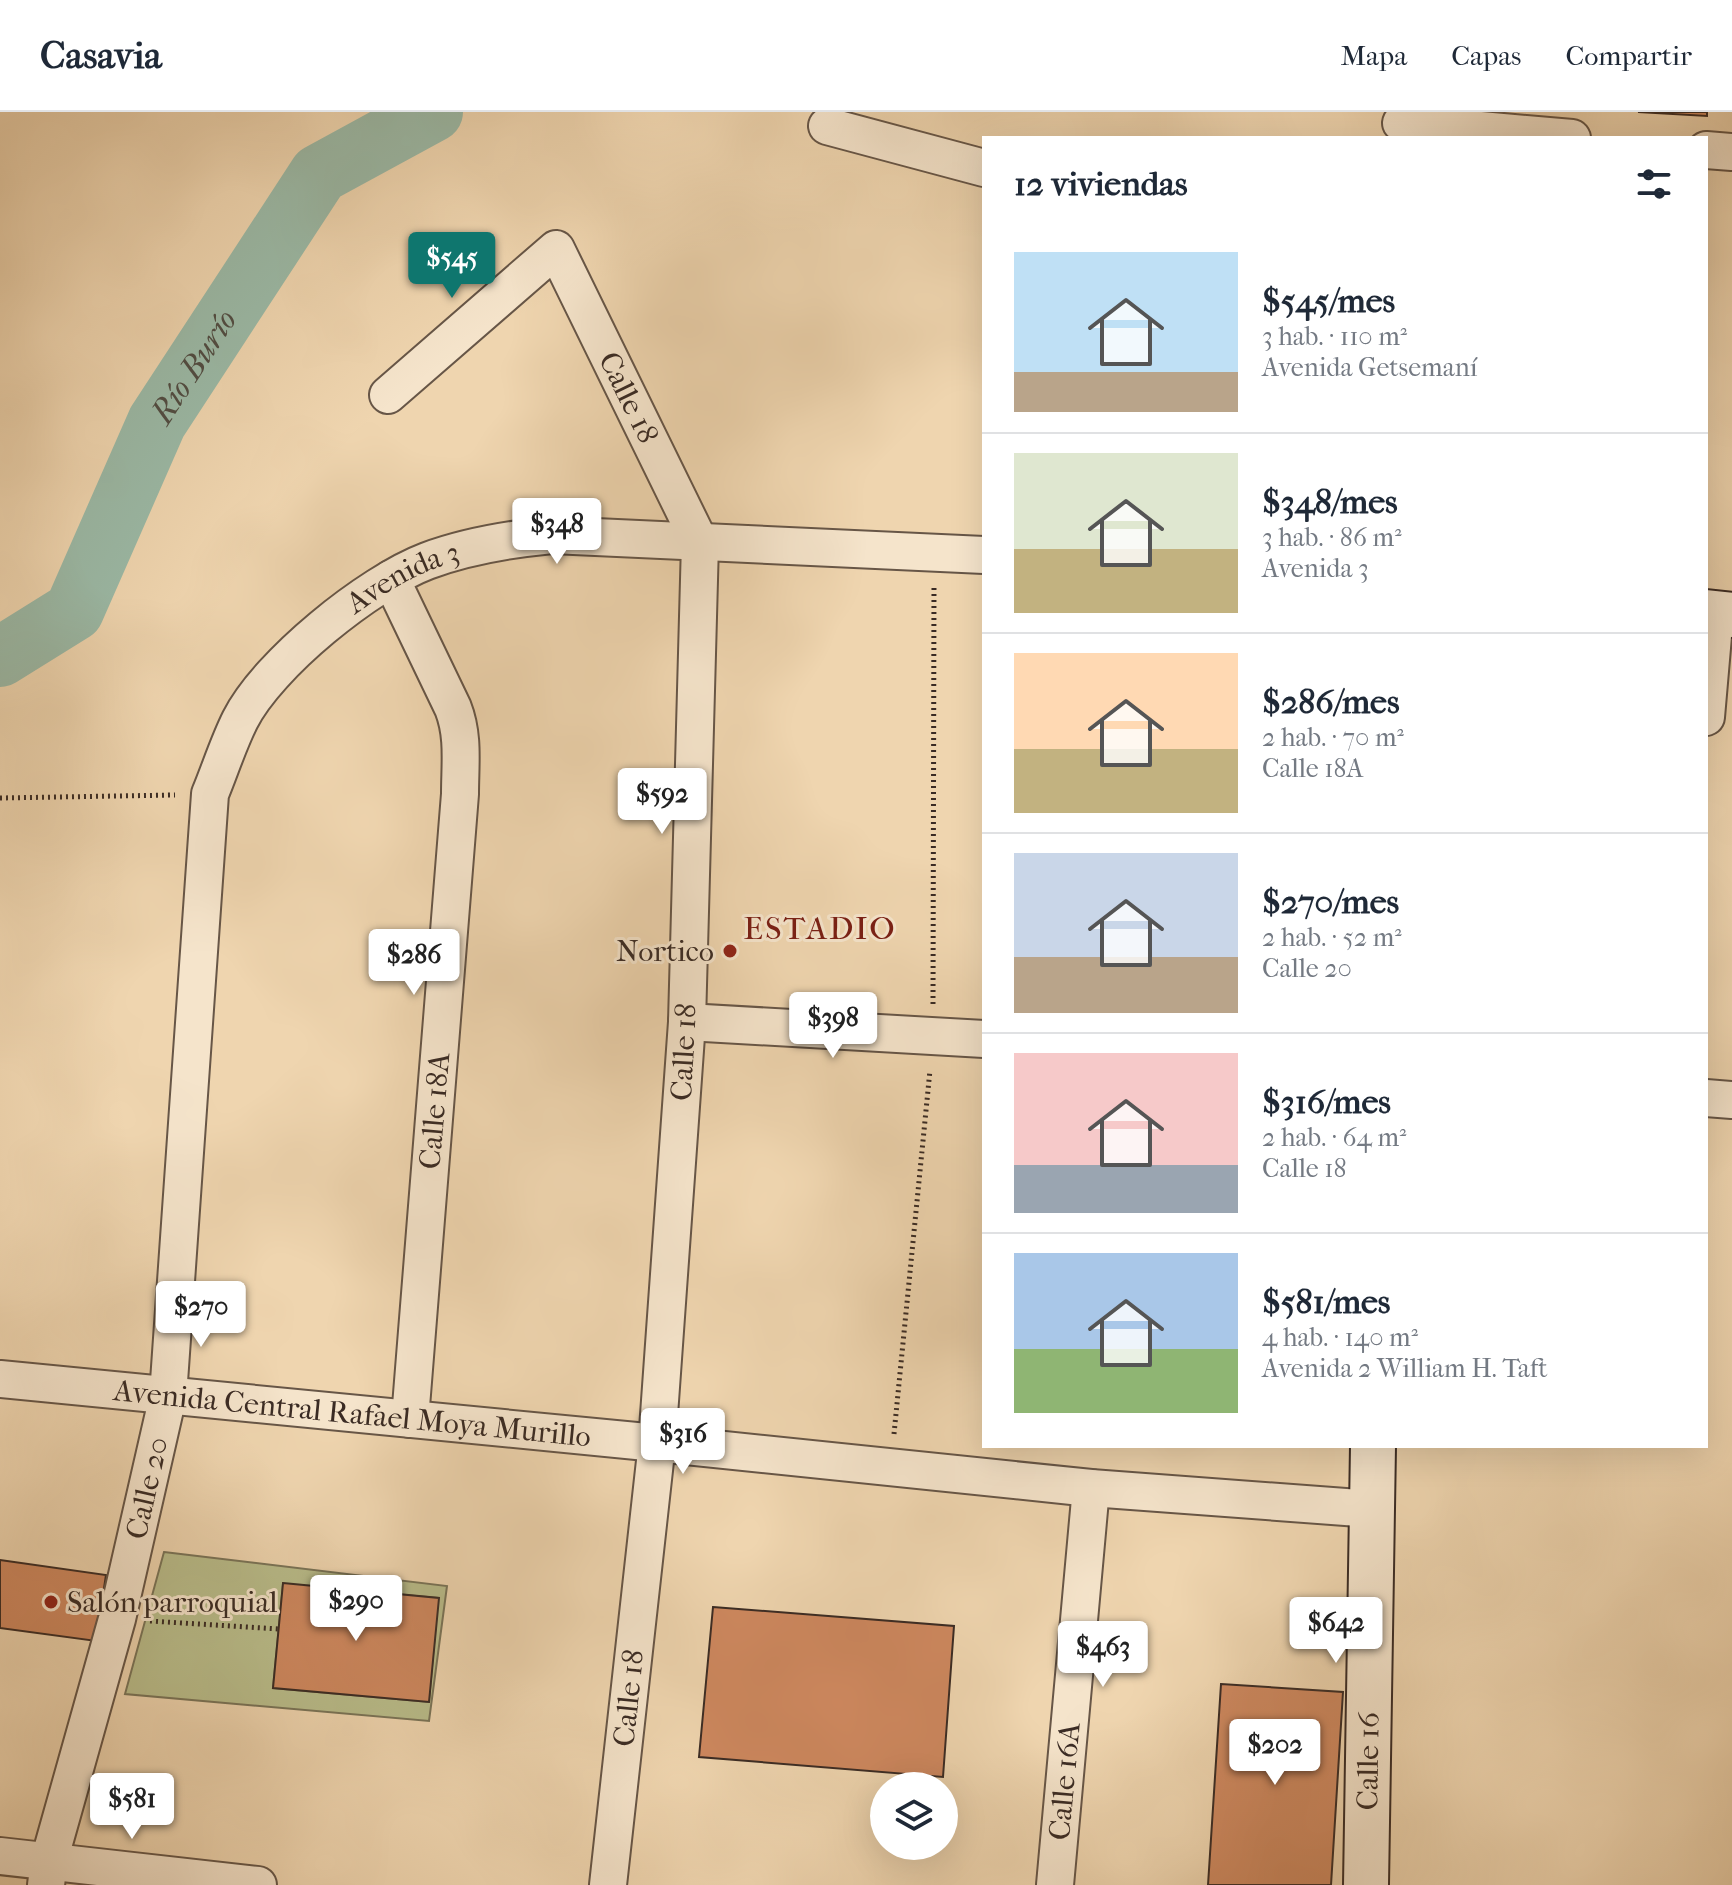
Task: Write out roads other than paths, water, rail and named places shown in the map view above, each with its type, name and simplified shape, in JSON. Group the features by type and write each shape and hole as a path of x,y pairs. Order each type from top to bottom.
{"street":[{"path":"1401,124 1548,136"},
{"path":"827,126 982,167"},
{"path":"1708,150 1732,152"},
{"name":"Calle 18","path":"388,395 556,249 700,543 687,1022 657,1443 608,1885"},
{"name":"Avenida 3","path":"210,794 240,719 284,662 336,616 391,579 425,562 463,550 552,535 982,555"},
{"name":"Calle 18A","path":"391,579 453,708 461,738 460,794 410,1419"},
{"path":"1708,700 1718,613"},
{"name":"Calle 20","path":"48,1873 117,1619 168,1396 210,794"},
{"path":"687,1022 982,1039"},
{"path":"1708,1098 1732,1100"},
{"name":"Avenida Central Rafael Moya Murillo","path":"0,1379 1091,1488 1372,1509"},
{"name":"Calle 16","path":"1366,1885 1373,1448"},
{"name":"Calle 16A","path":"1055,1885 1091,1488"},
{"path":"0,1856 48,1873 258,1885"}],"waterway":[{"name":"Río Burío","path":"0,657 74,611 157,422 319,174 433,112"}],"place":[{"name":"Nortico","path":"730,951"},
{"name":"Salón parroquial","path":"51,1602"}],"district":[{"name":"ESTADIO","path":"820,928"}]}
